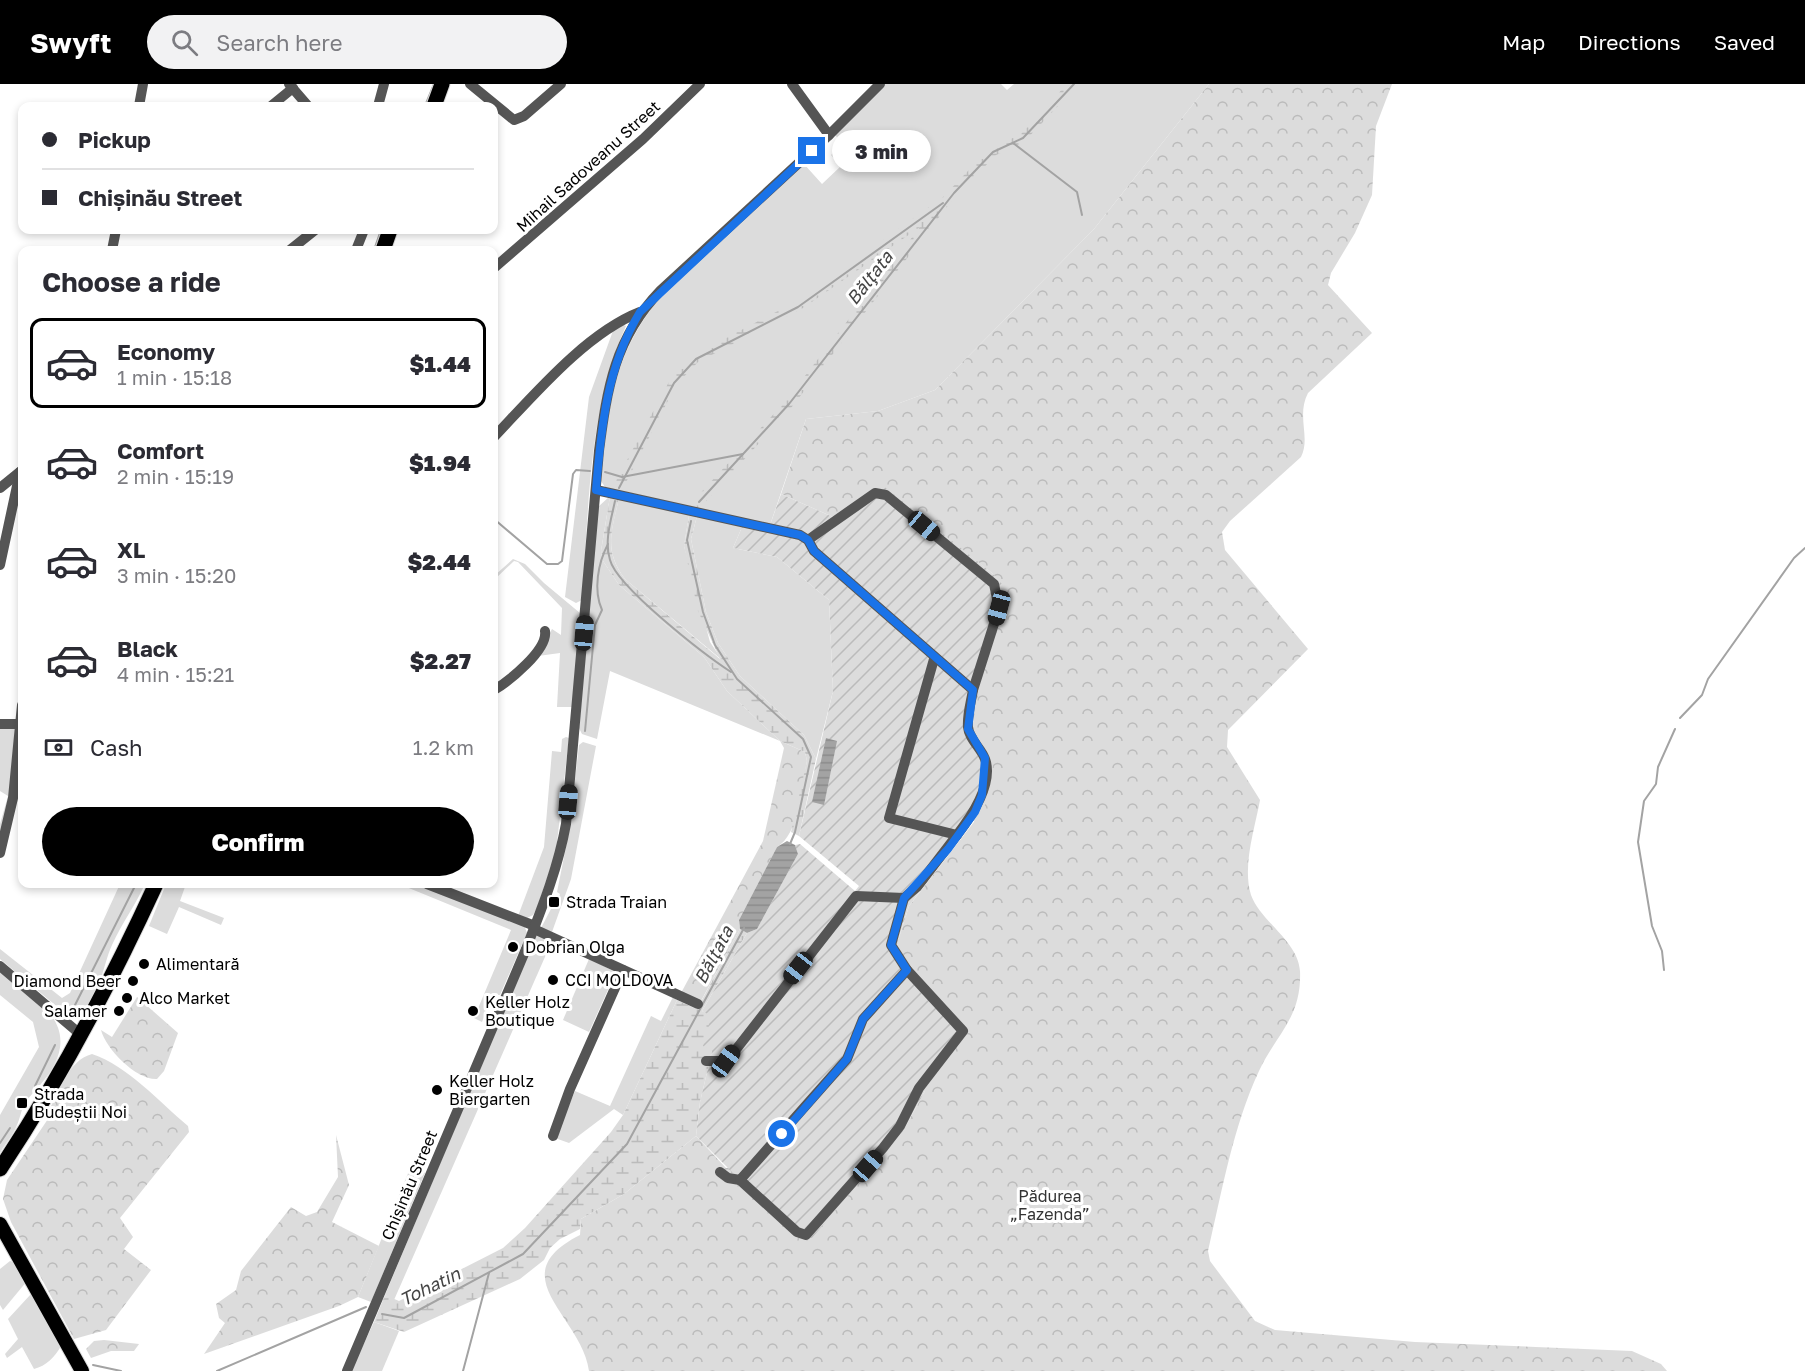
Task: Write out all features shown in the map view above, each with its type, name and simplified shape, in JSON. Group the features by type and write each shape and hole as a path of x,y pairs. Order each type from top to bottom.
{"highway":[{"path":"435,102 442,84"},
{"path":"0,1169 26,1130 80,1034 154,888"}],"main road":[{"path":"0,1224 82,1371"}],"street":[{"path":"140,102 143,84"},
{"path":"379,102 384,84"},
{"path":"471,84 492,102"},
{"path":"498,107 514,120 524,116 561,84"},
{"name":"Mihail Sadoveanu Street","path":"498,265 634,146 700,84"},
{"path":"792,84 829,135"},
{"name":"Chișinău Street","path":"498,433 609,327 640,312 829,135 880,84"},
{"path":"275,102 291,86 305,102"},
{"path":"295,246 310,234"},
{"name":"Chișinău Street","path":"347,1371 552,882 566,824 604,414 612,374 623,344 640,312"},
{"path":"0,488 18,473"},
{"path":"0,565 18,484"},
{"path":"596,490 800,535 808,540 814,551 934,659 973,690"},
{"path":"720,1172 728,1178 740,1180 797,1233 806,1235 883,1148 900,1125 919,1088 963,1031 907,970 891,945 904,898 923,879 975,812 982,795 985,758 968,729 973,690 999,608 994,584 886,495 874,493 808,540"},
{"path":"498,687 513,677 535,654 545,639 545,631"},
{"path":"934,659 889,818 957,835"},
{"path":"0,724 18,724"},
{"path":"0,853 13,798 18,736"},
{"path":"437,888 534,927 698,1004"},
{"path":"706,1060 726,1061 856,896 904,898"},
{"path":"0,966 80,1034"},
{"path":"553,1136 570,1089 622,970"},
{"path":"740,1180 847,1059 863,1019 907,970"}],"green space":[{"path":"885,84 1001,84 1007,90 1014,84 1209,84 1094,229 935,390 878,411 806,419 770,525 605,487 601,481 610,408 621,364 642,322 658,300 804,164 822,184 841,166 831,155 843,144 835,135"},
{"path":"1067,84 1079,84 1022,144 996,155 953,199 791,408 699,509 690,507 694,500 784,403 920,227 803,308 698,362 676,385 621,492 611,490 670,380 693,355 799,300 943,197 990,148 1020,135"},
{"name":"Pădurea „Fazenda”","path":"1209,84 1392,84 1376,126 1372,195 1355,233 1331,273 1328,285 1372,333 1308,393 1303,410 1305,442 1301,457 1230,521 1222,532 1225,550 1308,649 1228,730 1227,747 1260,800 1249,860 1251,895 1256,905 1293,950 1298,960 1300,987 1287,1025 1259,1071 1242,1114 1208,1251 1210,1261 1255,1321 1275,1330 1415,1342 1632,1351 1661,1364 1667,1371 589,1371 583,1351 545,1282 546,1266 557,1250 580,1235 581,1219 624,1194 696,1136 726,1168 903,1131 925,1091 905,961 897,944 909,906 974,822 984,747 972,729 976,701 1003,586 992,573 938,531 833,517 781,494 806,419 878,411 935,390 1094,229"},
{"path":"622,324 626,326 613,358 597,426 592,460 582,600 576,603 565,597 589,397 614,328"},
{"path":"881,484 992,573 1003,585 1005,607 981,680 972,728 993,766 985,805 909,906 897,944 905,961 969,1030 925,1091 903,1131 812,1238 795,1235 696,1136 700,1102 712,1051 703,1046 711,1016 702,1011 747,933 757,929 798,854 795,845 800,844 855,891 859,886 799,836 833,691 829,600 777,557 733,548 742,527 770,525 781,494 833,517"},
{"path":"610,496 601,551 603,561 619,585 704,657 727,691 780,741 610,671 597,739 582,734 579,728 598,507"},
{"path":"610,496 619,498 611,540 618,569 625,579 720,659 698,611 684,546 689,515 697,516 691,539 706,612 718,643 740,676 804,735 816,759 799,836 791,832 807,761 805,752 780,741 727,691 704,657 619,585 603,561 601,551"},
{"path":"619,498 689,515 684,546 710,642 722,660 625,579 618,569 611,540"},
{"path":"697,516 742,527 733,548 777,557 829,600 833,691 816,759 804,735 740,676 718,643 706,612 691,539"},
{"path":"513,559 525,564 580,613 573,707 557,707 560,653 538,656 552,629 561,635 562,608 518,562 514,561 498,576 498,572"},
{"path":"0,726 15,726 11,797 0,846 0,824 8,796 0,791"},
{"path":"569,738 556,851 537,908 533,915 525,919 518,916 544,847 552,751 561,752 562,739"},
{"path":"780,741 805,752 807,761 795,821 784,841 777,847 739,920 740,929 701,1001 681,993 763,841 784,748"},
{"path":"583,742 596,746 571,879 552,932 541,928 552,907 555,908 560,894 557,892 569,832 579,745"},
{"path":"118,888 143,888 112,945 94,996 82,1011 73,1015 55,1005 0,959 0,949 62,998 70,993"},
{"path":"164,888 185,888 180,901 224,918 221,925 179,907 167,934 149,926"},
{"path":"409,888 432,888 524,925 527,933 500,995 493,995 482,1022 474,1018 511,930"},
{"path":"740,929 747,933 702,1011 711,1015 712,1051 700,1102 696,1136 624,1194 581,1219 580,1229 560,1239 550,1248 544,1260 520,1279 404,1332 374,1322 385,1295 399,1301 503,1248 525,1228 611,1132 623,1115 677,1000 697,1009"},
{"path":"536,934 552,941 394,1300 385,1295"},
{"path":"589,959 616,972 589,1032 563,1020"},
{"path":"0,970 48,1011 56,1023 60,1036 59,1050 53,1067 25,1103 15,1129 0,1153 0,1115 39,1047 33,1022 0,995"},
{"path":"137,997 178,1033 164,1071 157,1079 140,1074 123,1062 109,1046 101,1030 112,1037"},
{"path":"673,997 677,1000 623,1115 614,1109 569,1143 555,1138 575,1091 610,1106 651,1016 661,1021"},
{"path":"92,1054 131,1076 188,1126 189,1132 120,1218 133,1237 124,1249 151,1270 106,1330 74,1339 11,1222 3,1199 7,1180 54,1110 50,1108 66,1076 77,1062"},
{"path":"336,1135 349,1185 332,1222 379,1246 358,1297 339,1306 204,1354 225,1323 219,1318 216,1304 236,1290 241,1271 291,1207 306,1216 317,1212 338,1177"},
{"path":"411,1166 425,1173 371,1302 358,1297"},
{"path":"10,1261 16,1263 27,1281 3,1310 0,1305 0,1269"},
{"path":"31,1294 61,1346 50,1361 34,1369 22,1347 7,1358 5,1354 18,1339 8,1319"},
{"path":"374,1322 399,1331 382,1371 351,1371"},
{"path":"94,1341 139,1344 134,1351 111,1351 91,1358 86,1349"}],"shaded area":[{"path":"826,738 837,741 824,805 812,802"},
{"path":"787,841 795,845 798,854 757,929 747,933 740,929 739,920 777,847"}],"waterway":[{"path":"427,102 434,84"},
{"name":"Bălţata","path":"699,502 789,404 954,193 993,152 1023,138 1074,84"},
{"path":"1013,143 1077,192 1082,215"},
{"path":"619,488 674,383 696,359 798,307 943,203"},
{"path":"375,246 380,234"},
{"path":"605,472 622,477 743,454"},
{"path":"498,522 547,564 558,564 562,561 573,474 576,470 590,471"},
{"path":"615,501 609,530 608,553 616,572 663,620 731,672"},
{"name":"Bălţata","path":"691,521 687,540 703,612 715,645 737,679 803,739 811,757 795,832 790,844"},
{"path":"585,731 595,625 602,610 597,585 608,544"},
{"path":"1680,718 1702,695 1708,679 1794,558 1805,548"},
{"path":"1664,970 1662,951 1652,926 1638,842 1644,801 1656,784 1658,767 1675,729"},
{"path":"74,1007 134,888"},
{"name":"Bălţata","path":"382,1314 404,1318 523,1254 627,1144 744,928"},
{"path":"35,1086 55,1045"},
{"path":"0,1143 10,1128"},
{"name":"Bălţata","path":"463,1371 489,1273"},
{"path":"217,1371 366,1307"},
{"path":"93,1365 121,1371"}],"place":[{"name":"Strada Traian","path":"554,902"},
{"name":"Dobrian Olga","path":"513,947"},
{"name":"Alimentară","path":"144,964"},
{"name":"CCI MOLDOVA","path":"553,980"},
{"name":"Diamond Beer","path":"133,981"},
{"name":"Alco Market","path":"127,998"},
{"name":"Salamer","path":"119,1011"},
{"name":"Keller Holz Boutique","path":"473,1011"},
{"name":"Keller Holz Biergarten","path":"437,1090"},
{"name":"Strada Budeștii Noi","path":"22,1103"}],"route":[{"path":"782,1134 847,1059 863,1019 907,970 891,945 894,926 904,898 948,849 975,812 982,795 986,766 985,758 968,729 973,690 934,659 814,551 808,540 800,535 596,490 604,414 612,374 619,352 640,312 812,151"}],"water label":[{"name":"Tohatin","path":"430,1287"}]}
